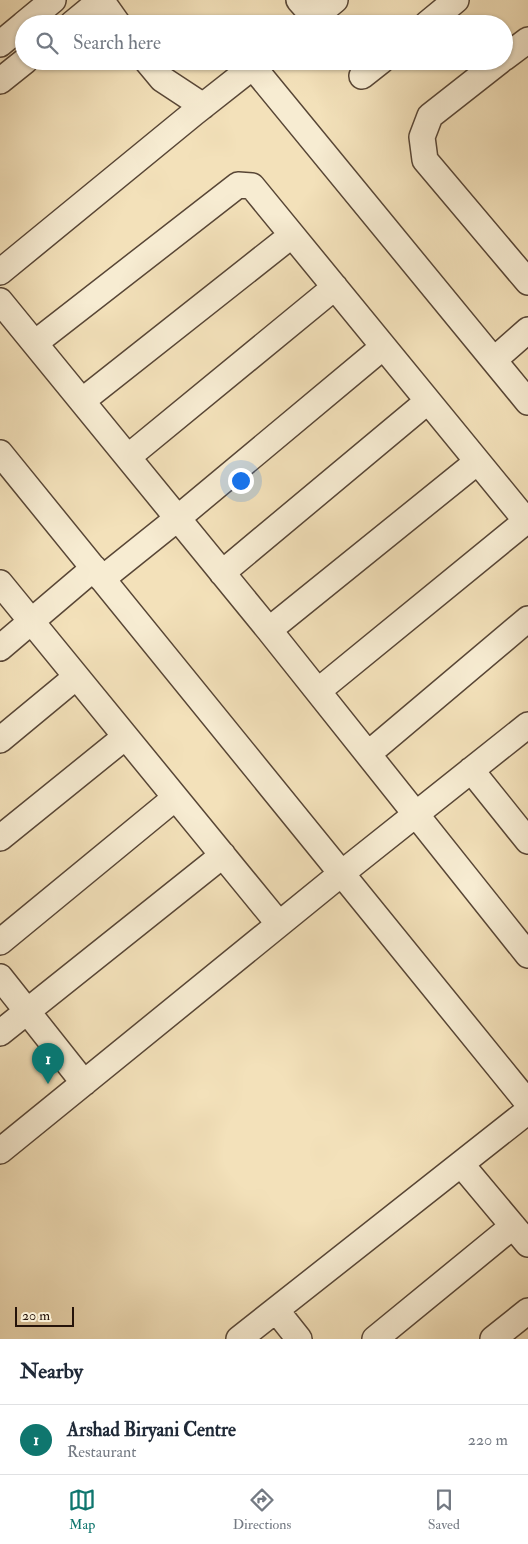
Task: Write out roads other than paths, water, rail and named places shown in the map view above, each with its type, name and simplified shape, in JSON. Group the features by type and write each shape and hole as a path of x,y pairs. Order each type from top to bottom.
{"street":[{"path":"35,15 53,0"},
{"path":"83,15 101,0 112,15"},
{"path":"306,13 334,0"},
{"path":"438,15 456,0"},
{"path":"0,44 15,32"},
{"path":"513,51 528,40"},
{"path":"0,81 15,69"},
{"path":"155,70 162,78 203,106"},
{"path":"0,272 248,70"},
{"path":"261,70 528,402"},
{"path":"489,70 430,116 422,137 425,160 528,282"},
{"path":"35,343 238,185 252,186 527,522 318,691"},
{"path":"82,401 292,235"},
{"path":"128,457 335,287"},
{"path":"0,301 269,630 528,954"},
{"path":"494,360 528,330"},
{"path":"0,648 31,622 178,518 383,346"},
{"path":"222,573 428,401"},
{"path":"0,453 528,1103"},
{"path":"269,630 477,462"},
{"path":"0,584 279,924"},
{"path":"368,754 528,619"},
{"path":"0,740 76,677"},
{"path":"0,1151 342,873 528,725"},
{"path":"0,838 126,737"},
{"path":"471,770 528,841"},
{"path":"0,942 175,798"},
{"path":"0,1033 223,855"},
{"path":"0,977 84,1083"},
{"path":"239,1339 528,1111"},
{"path":"376,1339 521,1235 462,1164"},
{"path":"276,1310 299,1339"},
{"path":"493,1339 528,1311"}],"place":[{"name":"Arshad Biryani Centre","path":"48,1084"}]}
